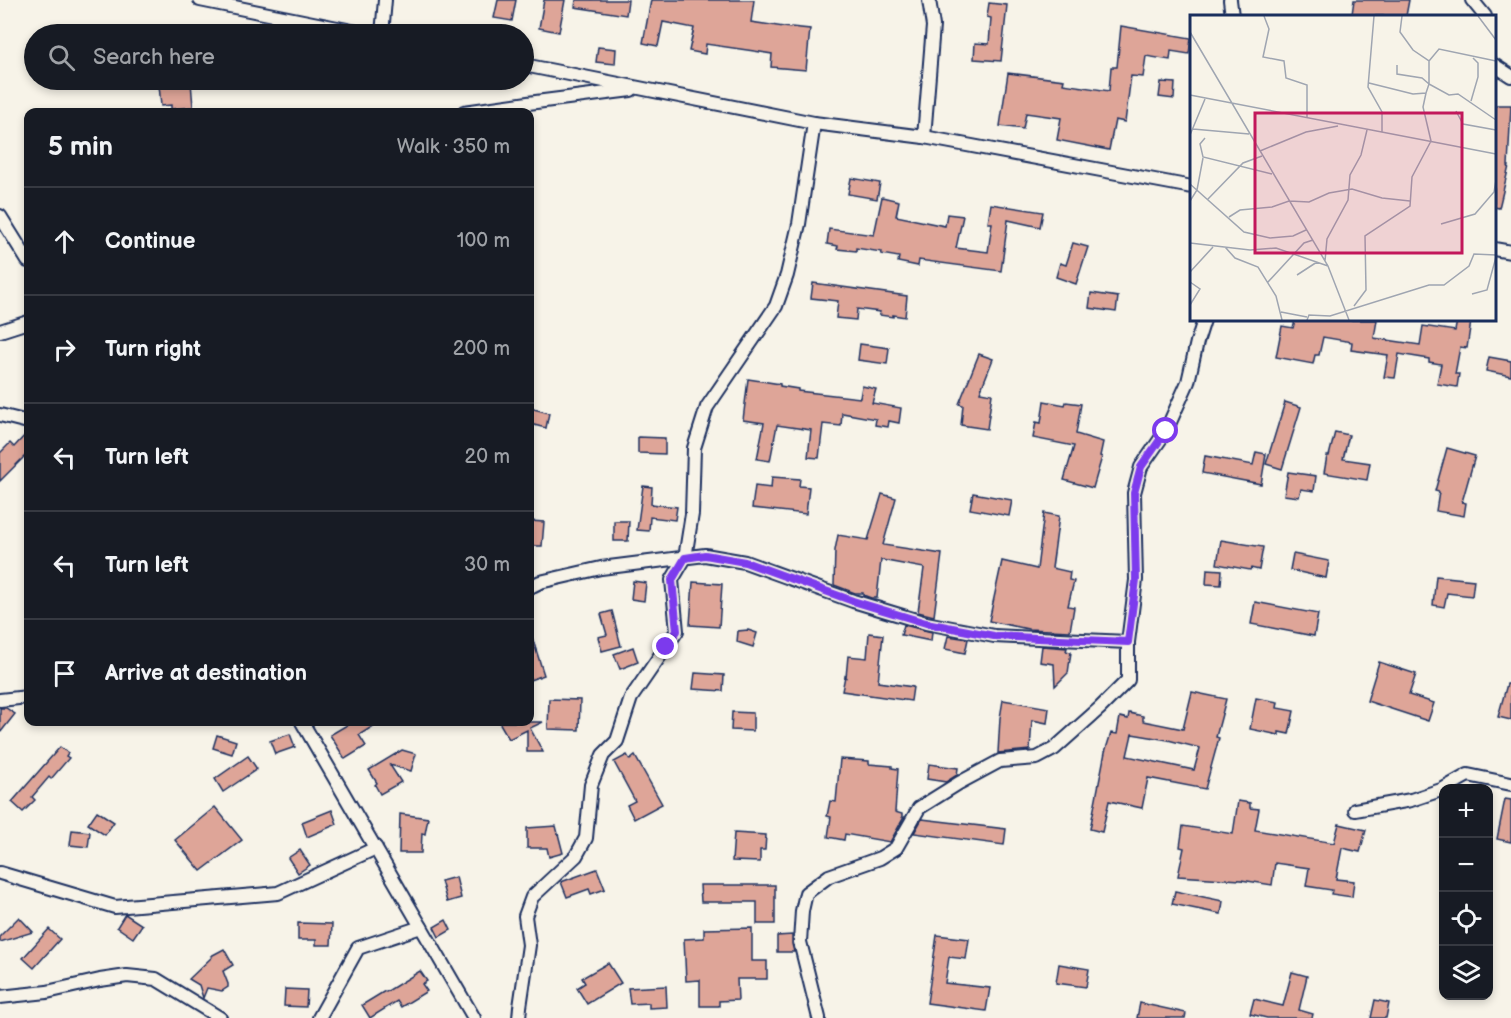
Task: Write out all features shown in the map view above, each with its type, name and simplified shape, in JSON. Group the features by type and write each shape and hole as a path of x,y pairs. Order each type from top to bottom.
{"street":[{"path":"200,0 318,24"},
{"path":"383,24 384,0"},
{"path":"924,136 933,26 928,0"},
{"path":"1230,0 1232,15"},
{"path":"1472,0 1484,15"},
{"path":"1496,66 1511,76"},
{"path":"534,67 814,123 924,136 1190,188"},
{"path":"492,108 644,89"},
{"path":"519,1018 530,945 525,916 532,897 576,856 586,838 591,786 603,755 617,741 631,698 677,631 672,580 685,558 692,514 694,448 707,407 776,306 787,275 799,224 814,123"},
{"path":"0,216 24,255"},
{"path":"1496,249 1511,252"},
{"path":"819,1018 800,942 802,911 806,894 829,876 880,858 896,848 919,808 959,783 1000,761 1036,758 1054,749 1128,680 1128,642 1136,580 1134,493 1141,467 1166,431 1188,382 1204,321"},
{"path":"0,331 24,323"},
{"path":"0,415 24,421"},
{"path":"534,585 602,568 705,555 745,562 853,601 926,623 994,636 1128,642"},
{"path":"0,700 24,697"},
{"path":"304,726 474,1018"},
{"path":"1453,784 1468,775 1511,784"},
{"path":"1355,810 1411,800 1439,791"},
{"path":"0,873 115,907 278,894 376,848"},
{"path":"320,1018 358,948 422,927"},
{"path":"0,997 47,992 127,976 156,979 220,1018"}],"building":[{"path":"498,0 516,0 512,21 494,18"},
{"path":"544,0 565,0 559,32 539,28"},
{"path":"576,0 628,0 626,15 575,7"},
{"path":"651,0 754,0 751,22 810,29 806,70 771,67 772,54 754,51 706,44 705,54 689,51 694,28 663,22 658,46 643,43"},
{"path":"1354,0 1409,0 1406,15 1352,14"},
{"path":"989,3 1007,5 1001,61 974,59 975,43 989,44 991,18 987,17"},
{"path":"1121,26 1190,38 1189,54 1171,51 1170,60 1146,56 1143,77 1131,76 1125,122 1115,120 1109,150 1057,140 1061,118 1026,113 1023,129 1000,126 1008,73 1064,80 1063,84 1109,91 1111,67 1117,67"},
{"path":"598,47 616,49 615,64 596,62"},
{"path":"1161,82 1175,83 1174,99 1159,97"},
{"path":"159,90 192,90 193,107 161,106"},
{"path":"1496,105 1511,105 1509,166 1499,208 1496,207"},
{"path":"851,178 880,183 877,199 848,194"},
{"path":"882,197 899,201 896,216 945,226 947,214 963,216 956,248 988,252 992,223 988,223 991,204 1043,212 1040,227 1008,220 1001,271 919,260 918,266 898,262 899,257 881,254 882,252 856,248 856,251 837,249 838,246 827,244 829,229 874,235"},
{"path":"1073,243 1088,247 1076,284 1056,277 1060,263 1066,265"},
{"path":"813,283 907,296 905,317 879,315 880,312 857,309 856,320 836,318 838,301 811,298"},
{"path":"1091,293 1118,297 1116,312 1089,308"},
{"path":"1295,321 1377,321 1374,338 1420,345 1423,326 1455,331 1457,321 1471,321 1467,348 1460,347 1455,374 1459,374 1457,387 1437,384 1441,364 1429,362 1429,359 1399,354 1395,378 1384,377 1388,355 1351,350 1352,342 1323,337 1319,355 1315,355 1313,364 1276,357 1282,326 1293,328"},
{"path":"860,344 889,348 887,364 858,360"},
{"path":"979,354 993,359 980,392 992,394 987,429 961,425 963,405 959,404"},
{"path":"1489,357 1511,361 1511,376 1486,371"},
{"path":"748,379 780,384 780,386 798,389 798,391 860,398 862,386 876,389 872,403 901,408 899,423 889,421 888,427 875,425 876,419 842,413 841,426 823,424 819,458 808,457 811,430 777,425 770,461 757,459 764,423 743,420"},
{"path":"1044,401 1065,405 1066,402 1081,404 1076,434 1103,442 1100,456 1102,457 1093,488 1064,480 1074,446 1033,438 1036,422 1041,423"},
{"path":"1285,402 1301,407 1282,469 1266,464"},
{"path":"534,409 549,413 546,428 534,425"},
{"path":"1335,432 1349,435 1343,459 1370,463 1367,480 1324,473"},
{"path":"24,436 24,457 0,481 0,453 10,443 14,447"},
{"path":"638,437 665,438 665,454 638,453"},
{"path":"1447,448 1475,456 1462,502 1466,503 1464,516 1436,511 1439,492 1435,491"},
{"path":"1256,452 1266,454 1261,484 1202,473 1205,456 1253,465"},
{"path":"1288,472 1316,476 1314,491 1301,489 1299,497 1284,495"},
{"path":"772,477 800,479 799,486 809,487 806,514 752,508 755,486 771,488"},
{"path":"643,486 652,487 651,504 677,507 675,520 650,517 649,531 637,530"},
{"path":"973,493 1012,500 1009,516 970,509"},
{"path":"882,494 896,498 883,545 942,554 934,616 918,612 924,568 881,560 877,598 834,585 838,535 868,540"},
{"path":"1044,513 1059,516 1052,568 1070,572 1069,580 1074,581 1068,606 1074,607 1070,631 1028,629 989,621 1002,561 1037,569"},
{"path":"534,521 544,522 542,546 534,546"},
{"path":"614,521 629,521 628,541 614,541"},
{"path":"1221,540 1263,547 1259,570 1217,564"},
{"path":"1293,554 1329,561 1326,578 1290,570"},
{"path":"1207,569 1222,570 1221,585 1206,584"},
{"path":"1436,576 1474,580 1472,596 1447,593 1444,607 1433,605"},
{"path":"633,581 646,583 644,601 631,599"},
{"path":"693,582 722,584 719,627 690,625"},
{"path":"1255,602 1318,614 1314,636 1251,624"},
{"path":"612,611 621,646 602,651 598,637 607,635 601,614"},
{"path":"904,625 932,632 931,641 901,635"},
{"path":"748,630 757,633 753,647 737,642 738,631"},
{"path":"869,633 883,635 878,682 913,687 911,701 842,691 848,656 867,658"},
{"path":"948,636 968,639 965,653 945,649"},
{"path":"534,643 544,675 534,679"},
{"path":"1042,646 1067,648 1066,651 1071,652 1068,673 1055,686 1054,664 1040,662"},
{"path":"633,647 638,662 620,669 614,654"},
{"path":"1379,662 1416,674 1409,695 1434,703 1428,721 1367,701"},
{"path":"695,673 724,675 723,691 693,689"},
{"path":"1507,684 1511,684 1511,720 1498,717"},
{"path":"1192,692 1226,699 1216,737 1219,738 1205,789 1148,778 1142,808 1109,801 1102,832 1090,829 1105,752 1111,733 1117,734 1120,717 1128,719 1129,713 1143,716 1143,721 1183,729","holes":["1132,734 1200,748 1194,770 1127,756"]},
{"path":"1256,698 1278,702 1277,708 1294,711 1289,734 1279,732 1279,735 1250,729"},
{"path":"549,699 580,700 579,730 548,729"},
{"path":"1003,700 1049,708 1047,723 1032,720 1030,750 998,753"},
{"path":"0,708 6,708 15,714 0,733"},
{"path":"732,712 753,713 753,731 731,730"},
{"path":"534,722 543,722 530,728 543,752 527,752 527,730 509,739 501,726 534,726"},
{"path":"345,726 374,726 359,735 366,746 345,759 330,735"},
{"path":"290,734 295,747 275,754 270,741"},
{"path":"217,735 236,741 232,754 213,748"},
{"path":"60,747 68,753 66,756 69,758 51,779 49,777 32,797 35,800 23,812 12,802"},
{"path":"402,750 416,754 411,771 390,765 401,782 380,794 375,785 377,783 369,770"},
{"path":"627,755 630,760 635,756 662,804 634,819 627,805 635,801 614,762"},
{"path":"248,756 257,769 223,792 215,779"},
{"path":"840,759 869,761 869,764 892,766 898,769 895,812 904,817 890,842 845,834 844,840 828,837 831,817 827,816 830,801 836,802"},
{"path":"929,764 958,768 957,775 946,782 927,779"},
{"path":"1505,799 1511,800 1511,842 1497,839"},
{"path":"1238,801 1250,803 1250,808 1259,809 1255,830 1334,843 1339,824 1366,830 1360,852 1342,848 1336,879 1354,881 1352,897 1331,894 1332,890 1306,886 1309,868 1275,863 1272,885 1241,880 1178,876 1184,848 1180,847 1183,826 1233,834"},
{"path":"215,807 242,840 201,871 175,840"},
{"path":"332,810 337,824 307,837 302,822"},
{"path":"97,811 114,822 105,835 88,824"},
{"path":"400,814 428,818 425,834 422,833 421,853 399,853"},
{"path":"922,819 1006,829 1004,845 914,833"},
{"path":"556,826 563,853 549,857 547,848 527,848 527,828"},
{"path":"72,830 90,832 88,847 70,845"},
{"path":"734,833 766,835 765,850 760,850 760,862 732,861"},
{"path":"300,850 310,865 298,873 288,858"},
{"path":"597,869 605,889 591,894 589,889 567,897 561,882"},
{"path":"456,877 461,898 447,902 441,881"},
{"path":"700,885 775,885 775,924 757,924 757,902 701,902"},
{"path":"1175,891 1223,901 1221,914 1172,904"},
{"path":"125,914 142,925 133,938 117,927"},
{"path":"19,917 33,932 0,942 0,936"},
{"path":"446,920 451,930 439,937 434,927"},
{"path":"298,923 332,924 331,945 316,945 316,940 298,940"},
{"path":"752,928 752,961 767,961 767,979 737,979 738,1000 719,1001 719,1006 700,1006 700,980 686,981 684,939 704,938 704,929"},
{"path":"49,929 60,939 34,968 23,958"},
{"path":"792,935 794,952 777,952 777,936"},
{"path":"937,935 969,939 966,959 949,957 945,983 990,988 986,1011 927,1003"},
{"path":"224,949 233,965 223,971 228,987 222,991 207,988 203,998 199,985 189,979 211,956"},
{"path":"608,963 621,983 587,1004 577,988 585,983 582,978"},
{"path":"1059,964 1089,969 1086,987 1056,983"},
{"path":"420,971 427,981 422,984 427,991 401,1007 397,1001 370,1018 362,1005"},
{"path":"1292,972 1307,976 1299,1010 1313,1014 1312,1018 1267,1018 1250,1014 1254,999 1283,1006"},
{"path":"666,986 667,1007 649,1008 649,1003 630,1004 628,988"},
{"path":"285,989 307,990 306,1007 284,1006"},
{"path":"1375,1000 1389,1003 1386,1018 1371,1018"},
{"path":"1140,1003 1186,1013 1185,1018 1137,1018"}],"route":[{"path":"666,647 677,631 672,580 685,558 705,555 745,562 853,601 926,623 994,636 1128,642 1136,580 1134,493 1141,467 1166,431"}]}
